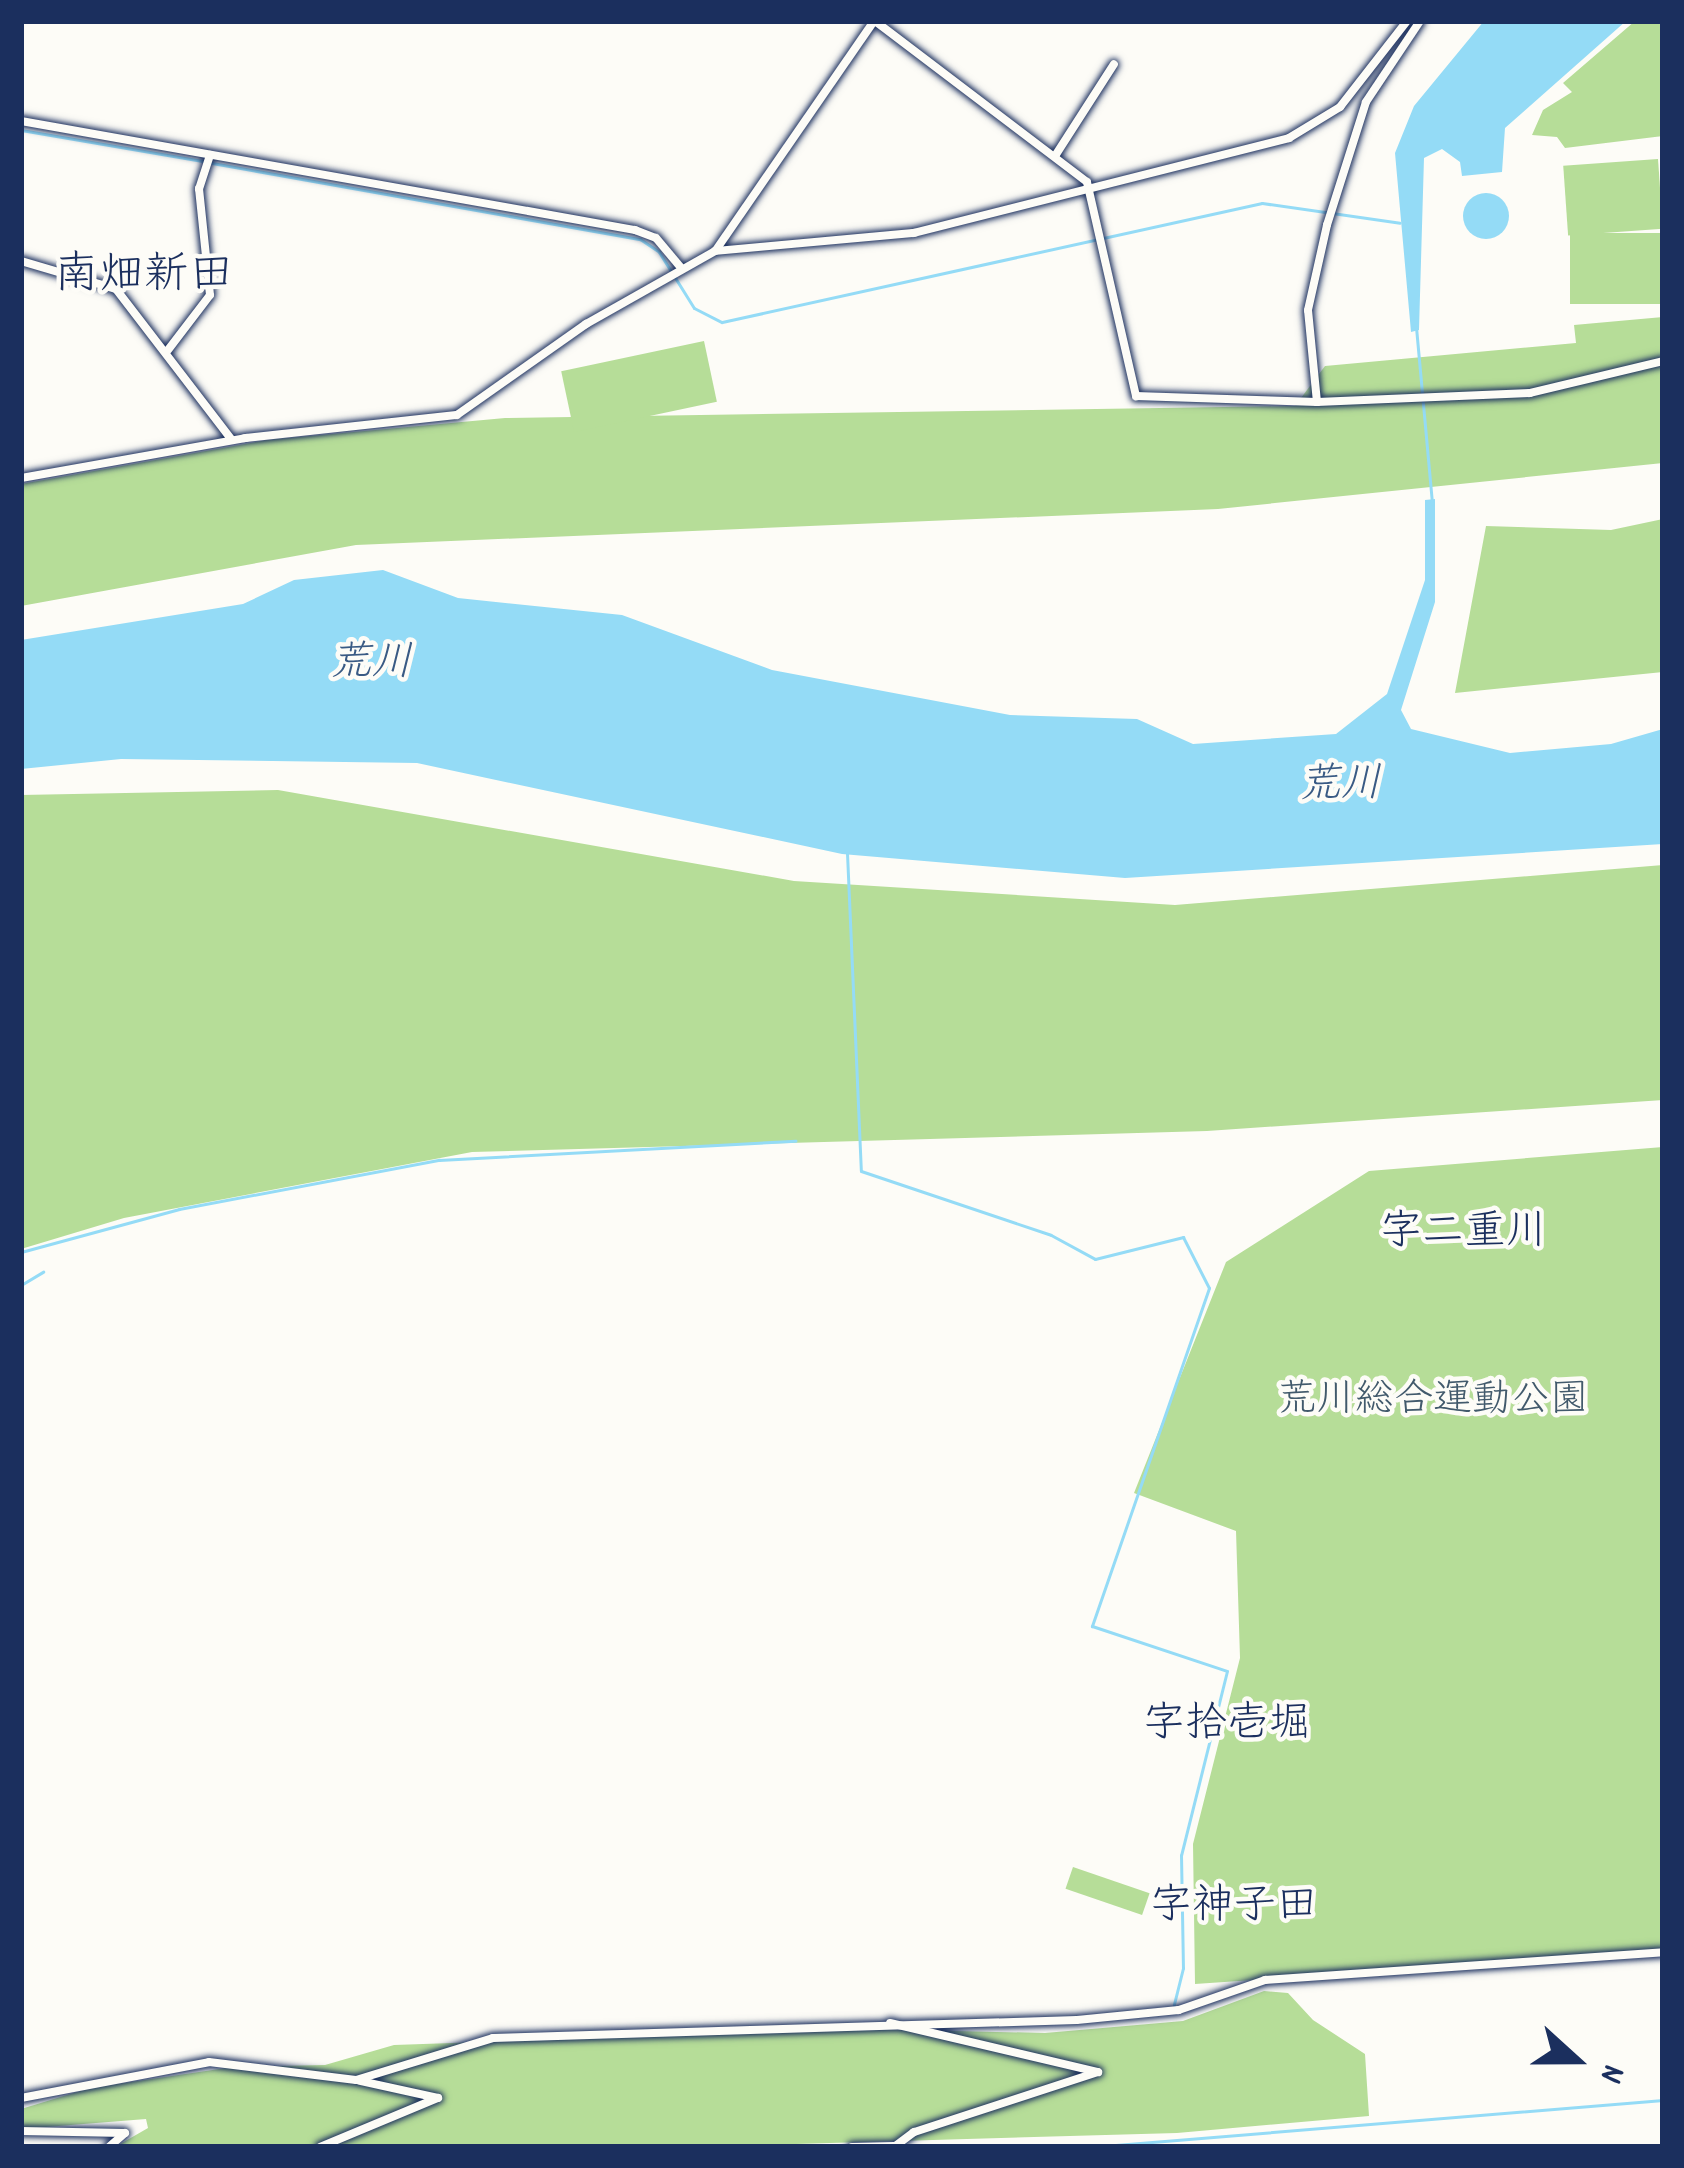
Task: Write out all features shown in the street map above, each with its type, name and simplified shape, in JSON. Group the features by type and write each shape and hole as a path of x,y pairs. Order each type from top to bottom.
{"street":[{"path":"715,251 874,21 1055,156 1091,190 1136,396 1317,402 1530,393 1663,361"},
{"path":"21,478 232,440 457,416 681,268 715,251 890,237 1091,190 1304,130 1346,100 1407,21"},
{"path":"1317,402 1308,310 1327,225 1366,102 1420,21"},
{"path":"1055,156 1114,64"},
{"path":"21,122 635,230 656,238 681,268"},
{"path":"168,350 210,295 204,170 209,157"},
{"path":"21,261 108,283 168,350 232,440"},
{"path":"356,2080 493,2038 1167,2012 1265,1980 1663,1952"},
{"path":"852,2147 894,2147 914,2132 1098,2072 889,2022"},
{"path":"21,2098 106,2077 233,2061 438,2098 320,2147"},
{"path":"21,2131 125,2133 109,2147"}],"green space":[{"path":"1635,21 1663,21 1663,136 1565,148 1557,137 1532,135 1543,110 1572,92 1563,83"},
{"path":"1658,159 1663,229 1568,235 1563,166"},
{"path":"1570,233 1663,233 1663,304 1570,304"},
{"path":"1663,317 1663,463 1218,509 356,545 21,606 21,484 267,440 505,418 1295,406 1325,366 1576,343 1574,325"},
{"path":"704,341 717,402 574,432 561,371"},
{"path":"1663,519 1663,672 1455,693 1486,526 1611,530"},
{"path":"278,790 794,881 1175,905 1663,865 1663,1100 1207,1131 472,1152 124,1218 21,1249 21,795"},
{"name":"荒川総合運動公園","path":"1663,1147 1663,1952 1195,1984 1193,1844 1240,1658 1236,1531 1134,1493 1226,1262 1369,1171"},
{"path":"1073,1867 1150,1893 1142,1915 1066,1889"},
{"path":"1264,1991 1288,1993 1313,2020 1365,2054 1369,2116 1177,2133 689,2147 115,2147 148,2128 146,2119 21,2129 21,2109 90,2088 233,2067 325,2065 394,2045 869,2029 1045,2033 1183,2021"}],"water":[{"path":"1484,21 1626,21 1505,128 1502,172 1462,176 1460,162 1442,149 1424,158 1419,330 1411,332 1395,153 1414,106"},
{"path":"1486,193 1503,199 1509,216 1503,233 1486,239 1469,233 1463,216 1469,199"},
{"name":"荒川","path":"1435,499 1435,602 1401,710 1411,729 1510,753 1611,744 1663,729 1663,844 1125,878 842,854 417,763 121,759 21,769 21,640 243,604 294,580 383,570 458,598 622,615 772,670 1010,715 1137,719 1193,744 1336,734 1387,694 1425,580 1425,500"}],"waterway":[{"path":"21,130 202,161"},
{"path":"212,163 640,239 659,252 694,308 722,322 1262,203 1400,223"},
{"path":"1416,327 1432,503"},
{"path":"847,853 861,1171 1051,1235 1095,1259 1183,1237 1209,1288 1092,1626 1227,1671 1181,1855 1183,1968 1174,2005"},
{"path":"21,1252 179,1209 439,1160 795,1141"},
{"path":"21,1285 43,1272"},
{"path":"1091,2147 1663,2100"}],"district":[{"name":"南畑新田","path":"144,279"},
{"name":"字二重川","path":"1464,1235"},
{"name":"字拾壱堀","path":"1227,1727"},
{"name":"字神子田","path":"1234,1909"}]}
